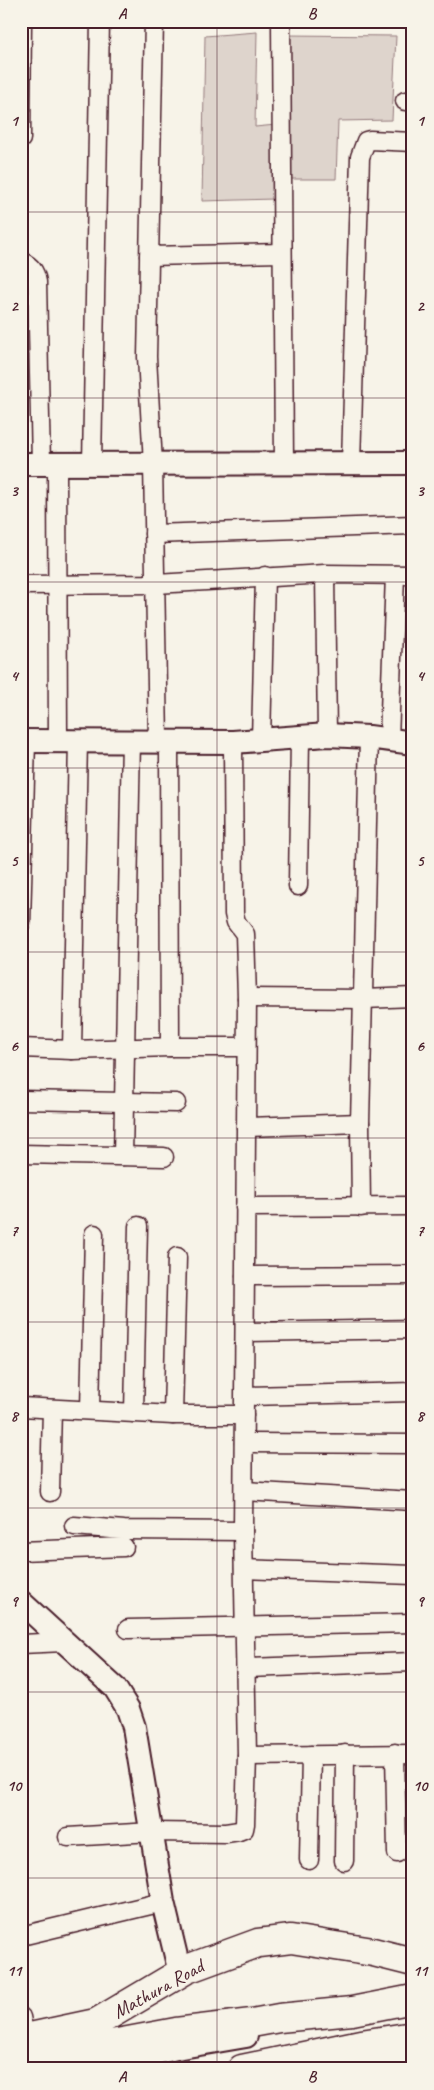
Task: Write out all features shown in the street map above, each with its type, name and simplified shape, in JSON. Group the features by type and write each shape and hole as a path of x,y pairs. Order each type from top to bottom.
{"main road":[{"name":"Mathura Road","path":"22,2039 96,2023 180,1973 258,1943 291,1939 373,1952 413,1962"},
{"path":"22,2039 90,2058 176,2032 279,2018 352,2011 413,1999"},
{"path":"242,2069 362,2044 413,2036"},
{"path":"347,2069 349,2062 368,2052 413,2051"}],"street":[{"path":"21,139 22,21"},
{"path":"92,464 100,21"},
{"path":"154,21 147,357 154,464 154,534 164,741 170,1048"},
{"path":"281,21 284,464"},
{"path":"351,463 360,157 366,141 413,142"},
{"path":"149,256 282,253"},
{"path":"21,261 30,266 35,273 37,282 40,464 58,585 68,741 72,1050"},
{"path":"40,464 413,463"},
{"path":"154,534 413,525"},
{"path":"21,585 156,584 265,576 325,574 413,575"},
{"path":"325,574 327,735"},
{"path":"361,1208 360,1123 364,999 380,738 395,575"},
{"path":"261,740 265,576"},
{"path":"21,923 24,741 131,740 233,742 327,735 380,738 413,743"},
{"path":"298,886 300,737"},
{"path":"123,1156 122,1103 125,1048 131,740"},
{"path":"68,1837 152,1832 226,1833 239,1831 244,1828 245,1824 247,1756 243,1531 246,1332 244,1276 247,998 245,934 236,922 234,914 233,742"},
{"path":"247,998 364,999 413,997"},
{"path":"21,1048 72,1050 246,1047"},
{"path":"21,1100 122,1103 176,1102"},
{"path":"246,1127 360,1123"},
{"path":"21,1154 164,1157"},
{"path":"245,1207 361,1208 413,1206"},
{"path":"134,1413 138,1226"},
{"path":"90,1410 94,1234"},
{"path":"173,1415 177,1257"},
{"path":"244,1276 413,1275"},
{"path":"246,1332 413,1329"},
{"path":"245,1396 413,1392"},
{"path":"21,1407 173,1415 244,1415"},
{"path":"50,1492 52,1409"},
{"path":"244,1443 413,1444"},
{"path":"244,1491 413,1501"},
{"path":"74,1526 124,1530 243,1531"},
{"path":"21,1551 124,1547"},
{"path":"244,1569 413,1575"},
{"path":"21,1602 115,1688 128,1709 134,1727 163,1902 180,1973"},
{"path":"128,1630 413,1623"},
{"path":"21,1644 64,1642"},
{"path":"246,1668 413,1662"},
{"path":"395,1753 397,1853"},
{"path":"344,1862 345,1754"},
{"path":"247,1756 413,1754"},
{"path":"309,1860 311,1755"},
{"path":"21,1936 163,1902"}],"shaded area":[{"path":"257,32 255,127 276,125 274,199 202,201 205,36"},
{"path":"287,35 396,36 392,120 338,121 336,179 287,179"}]}
